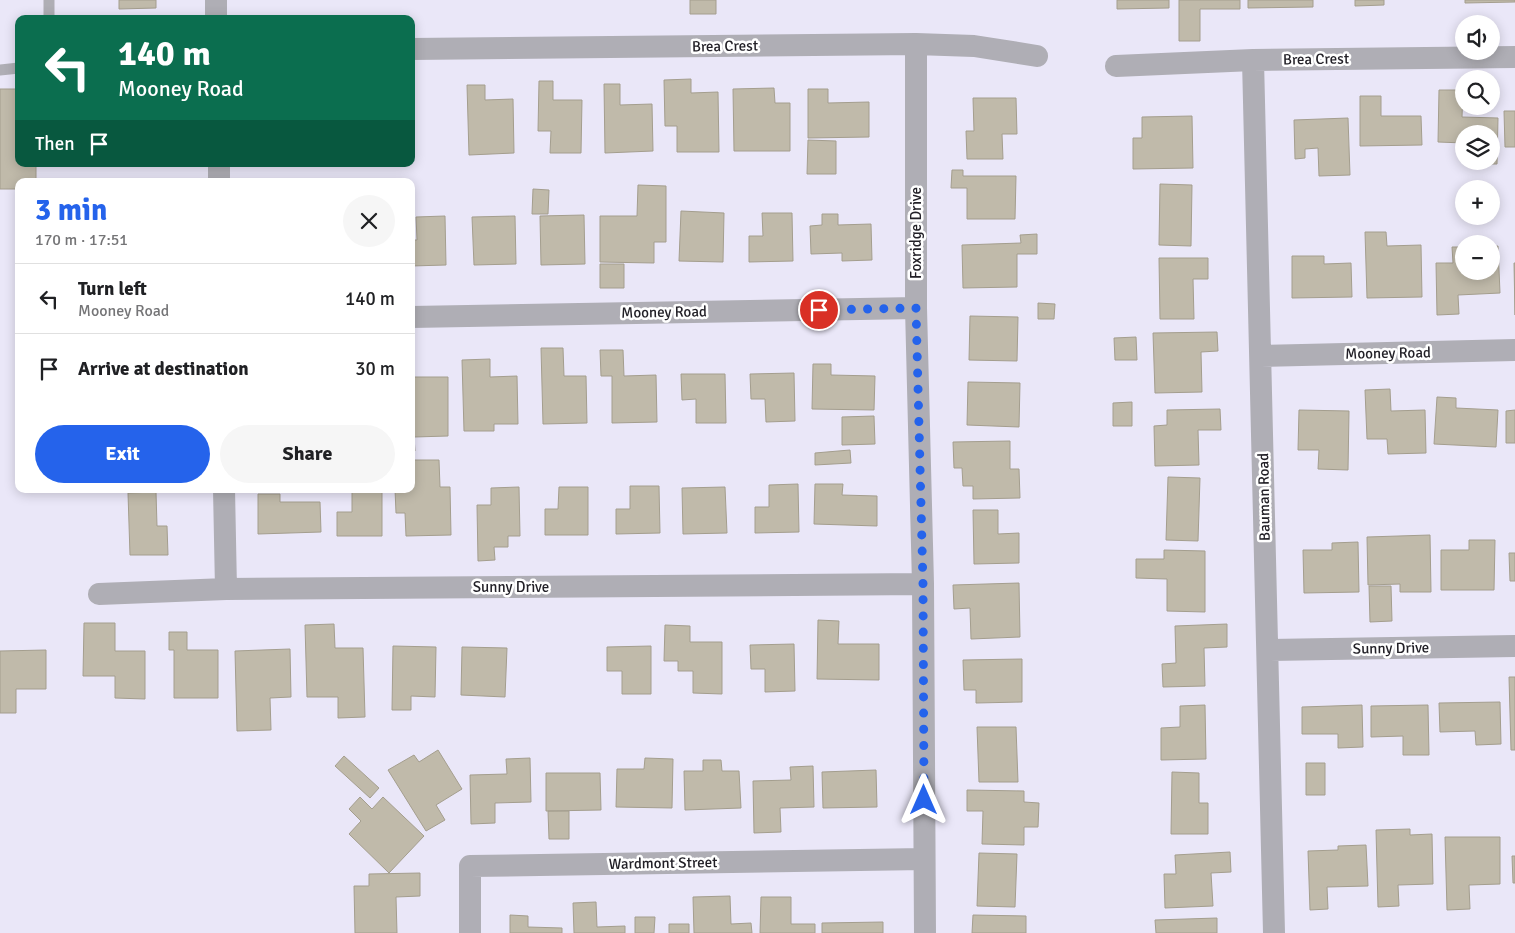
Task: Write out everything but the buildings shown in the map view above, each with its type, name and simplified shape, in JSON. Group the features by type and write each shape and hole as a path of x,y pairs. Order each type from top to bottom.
{"street":[{"path":"216,0 216,15"},
{"name":"Brea Crest","path":"415,49 916,44 974,46 1037,56"},
{"name":"Foxridge Drive","path":"916,44 916,308 923,584 925,933"},
{"name":"Brea Crest","path":"1116,66 1253,60 1515,56"},
{"name":"Bauman Road","path":"1253,60 1274,933"},
{"name":"Mooney Road","path":"415,317 916,308"},
{"name":"Mooney Road","path":"1261,356 1515,350"},
{"path":"224,493 226,589"},
{"name":"Sunny Drive","path":"99,594 226,589 923,584"},
{"name":"Sunny Drive","path":"1268,650 1515,646"},
{"name":"Wardmont Street","path":"470,933 470,866 924,859"}],"lane":[{"path":"49,0 49,15"},
{"path":"0,70 15,68"}],"route":[{"path":"819,310 916,308 923,584 924,800"}]}
